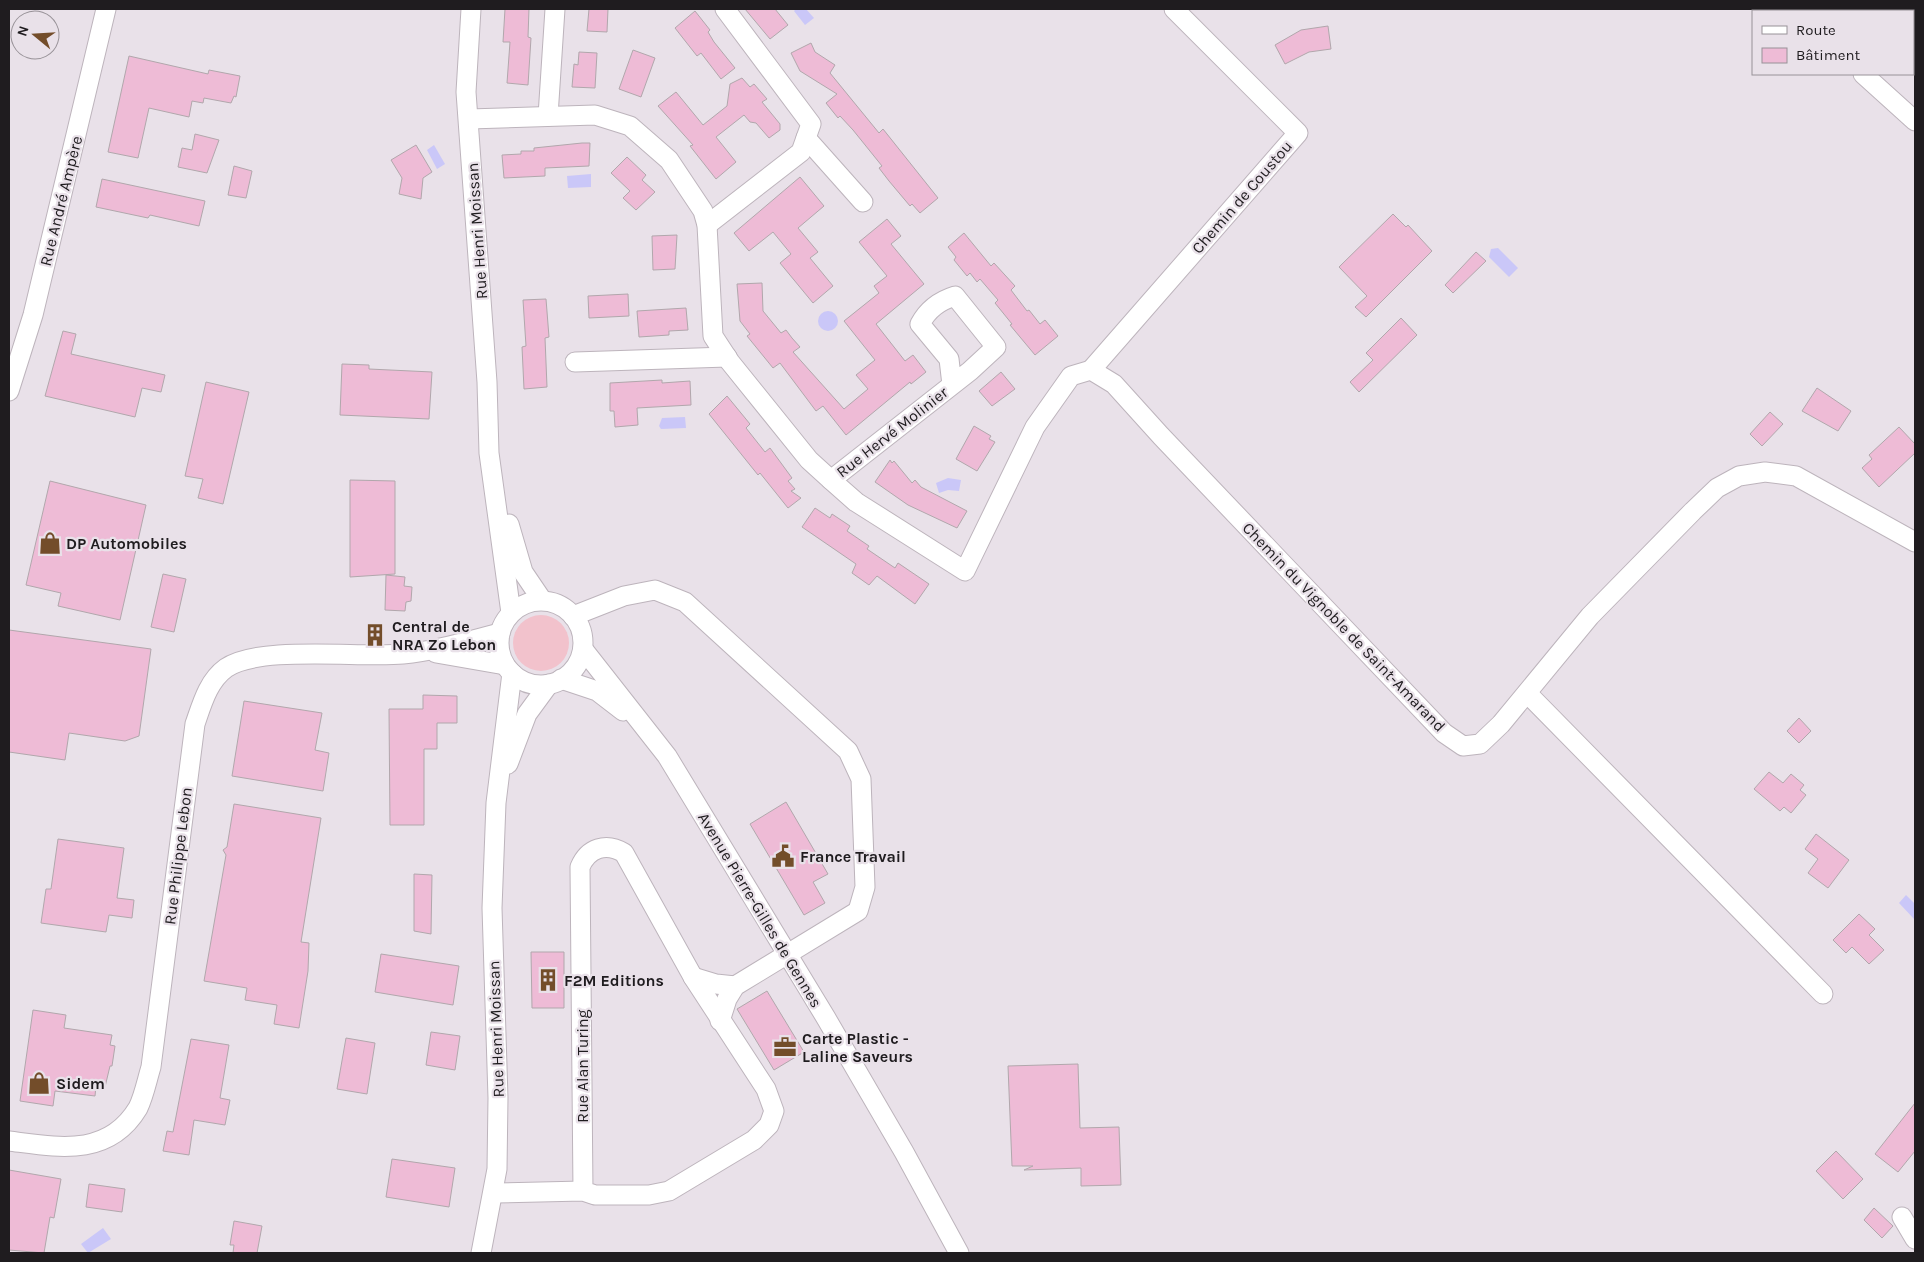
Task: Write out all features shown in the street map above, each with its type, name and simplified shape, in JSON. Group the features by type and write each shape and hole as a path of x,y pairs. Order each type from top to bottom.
{"street":[{"name":"Rue André Ampère","path":"9,390 33,314 106,9"},
{"name":"Rue Henri Moissan","path":"471,9 466,92 487,382 489,453 511,613"},
{"path":"548,116 554,9"},
{"path":"707,225 801,152 811,124 725,9"},
{"name":"Chemin de Coustou","path":"1091,370 1298,133 1174,9"},
{"path":"1864,75 1915,121"},
{"name":"Rue Hervé Molinier","path":"468,119 595,115 630,126 669,160 702,211 707,225 713,336 727,357 809,460 831,480 856,502 965,571 1035,427 1071,376 1091,370"},
{"path":"806,138 863,202"},
{"name":"Rue Hervé Molinier","path":"831,480 952,385 996,347 955,296 940,301 925,315 920,324 949,359 952,385"},
{"path":"575,362 727,357"},
{"name":"Chemin du Vignoble de Saint-Amarand","path":"1091,370 1114,384 1161,436 1444,733 1463,746 1480,744 1501,724 1590,616 1717,488 1738,476 1765,472 1796,476 1915,542"},
{"name":"Rue Henri Moissan","path":"489,453 523,572 542,600"},
{"path":"573,616 624,596 655,590 684,602 848,752 861,779 865,887 858,911 735,986 727,999 720,1021"},
{"path":"542,600 564,607 573,616 579,625 583,649 572,672 555,682 536,684 523,681 509,669 500,650 500,633 511,613 525,604 542,600"},
{"name":"Rue Philippe Lebon","path":"9,1141 61,1148 93,1144 116,1132 138,1107 151,1067 195,724 207,690 226,668 249,658 300,655 402,654 425,651 500,633"},
{"name":"Avenue Pierre-Gilles de Gennes","path":"583,649 666,756 904,1152 959,1253"},
{"name":"Rue Philippe Lebon","path":"425,651 509,669"},
{"name":"Rue Henri Moissan","path":"481,1253 494,1193 498,1136 492,908 496,803 509,669"},
{"name":"Rue Henri Moissan","path":"496,803 513,747 527,714 555,682"},
{"name":"Avenue Pierre-Gilles de Gennes","path":"555,682 597,690 644,727"},
{"path":"1527,693 1823,994"},
{"name":"Rue Alan Turing","path":"494,1193 583,1191 595,1195 649,1194 669,1191 754,1140 769,1125 774,1110 766,1089 720,1021 624,853 616,848 608,847 591,851 584,858 580,867 583,1191"},
{"path":"694,976 716,984 735,986"},
{"path":"1902,1217 1915,1239"}],"shaded area":[{"path":"541,615 552,617 561,623 567,632 569,643 567,654 561,663 552,669 541,671 530,669 521,663 515,654 513,643 515,632 521,623 530,617"}],"water":[{"path":"796,9 806,9 814,18 805,25 794,11"},
{"path":"434,145 445,164 437,169 427,150"},
{"path":"591,174 591,187 568,188 567,176"},
{"path":"1498,248 1518,268 1509,277 1489,257 1491,249"},
{"path":"828,311 835,314 838,321 835,328 828,331 821,328 818,321 821,314"},
{"path":"685,417 686,428 661,429 659,426 662,418"},
{"path":"948,478 961,480 959,491 948,490 939,493 936,483"},
{"path":"1906,895 1915,904 1915,920 1899,903"},
{"path":"103,1228 111,1239 88,1253 81,1244"}],"building":[{"path":"505,9 529,9 528,37 531,38 528,85 507,83 510,42 503,42"},
{"path":"589,9 608,9 607,32 587,31"},
{"path":"745,9 775,9 788,25 770,39"},
{"path":"695,11 710,30 708,32 714,42 735,68 721,79 701,53 697,56 675,28"},
{"path":"1328,26 1331,49 1309,52 1285,64 1275,45 1301,30"},
{"path":"811,43 815,52 835,65 830,73 879,133 883,129 938,198 920,213 912,204 910,206 879,168 882,166 853,130 840,116 838,118 826,103 837,94 800,71 791,53"},
{"path":"633,50 655,58 641,97 619,89"},
{"path":"579,52 597,53 595,88 572,87 574,64 578,65"},
{"path":"129,56 208,74 209,70 240,76 236,97 234,96 231,103 204,98 203,103 192,101 189,117 149,108 138,158 108,152"},
{"path":"742,78 750,87 754,84 767,99 762,102 780,124 780,130 769,138 756,123 750,122 744,115 716,137 736,162 716,179 690,146 693,145 658,106 676,92 703,125 727,106 730,84"},
{"path":"195,134 219,140 207,173 178,167 182,148 192,150"},
{"path":"590,143 589,166 545,168 545,176 504,178 502,155 521,154 521,151 534,151 534,148"},
{"path":"416,145 432,172 423,178 421,199 399,194 402,178 391,160"},
{"path":"627,157 646,175 642,180 655,192 636,210 623,198 630,191 611,173"},
{"path":"234,166 252,171 246,198 228,195"},
{"path":"800,177 824,206 798,228 818,252 810,258 833,286 813,303 780,263 791,254 773,232 749,251 734,233"},
{"path":"102,179 205,201 199,226 150,215 148,218 96,207"},
{"path":"1393,214 1406,227 1408,225 1432,251 1366,317 1355,307 1367,296 1339,267"},
{"path":"887,219 901,236 891,244 924,284 876,324 905,361 913,355 926,372 911,384 910,382 846,435 823,406 816,411 780,363 773,368 747,336 750,334 740,321 737,284 762,283 763,311 781,333 786,330 800,347 793,352 844,409 868,389 856,375 875,360 844,321 879,293 874,286 887,276 859,242"},
{"path":"964,233 991,266 994,263 1015,286 1011,290 1027,311 1029,310 1040,324 1045,320 1058,336 1035,355 1010,325 1012,324 995,303 998,300 980,279 977,282 970,273 967,276 954,260 956,257 948,247"},
{"path":"677,235 675,269 653,270 652,236"},
{"path":"1476,252 1486,261 1453,293 1445,285"},
{"path":"628,294 629,316 589,318 588,296"},
{"path":"546,299 549,337 545,338 547,387 524,389 522,347 526,346 523,300"},
{"path":"686,308 688,330 669,331 669,335 639,337 637,311"},
{"path":"1401,318 1417,335 1359,392 1350,382 1373,360 1366,353"},
{"path":"63,331 76,334 71,354 165,375 161,392 142,388 135,417 45,396"},
{"path":"342,364 369,365 369,369 432,372 429,419 340,415"},
{"path":"1001,372 1015,389 992,406 979,391"},
{"path":"662,380 662,383 690,381 691,405 637,408 638,425 615,427 614,411 610,411 610,383"},
{"path":"206,382 249,392 223,504 198,498 203,479 185,476"},
{"path":"1817,388 1851,411 1838,431 1802,411"},
{"path":"727,396 750,424 746,428 765,452 770,448 792,478 788,481 795,489 791,491 801,498 788,508 760,473 758,475 709,414"},
{"path":"1770,412 1783,424 1762,446 1750,434"},
{"path":"974,426 991,436 989,439 995,442 977,471 956,459"},
{"path":"1899,427 1915,444 1915,453 1879,487 1862,468 1872,459 1869,455"},
{"path":"890,460 892,463 894,461 912,483 915,480 921,487 967,511 957,528 908,505 875,482"},
{"path":"350,480 395,481 395,574 350,577"},
{"path":"50,481 146,505 120,620 58,606 61,593 26,585"},
{"path":"815,508 830,518 832,514 850,526 847,531 869,546 867,549 895,568 898,563 929,584 915,604 877,576 869,585 852,573 856,564 802,527"},
{"path":"163,574 186,579 174,632 151,627"},
{"path":"386,575 405,577 404,586 412,587 411,601 406,602 405,611 385,610"},
{"path":"9,630 151,649 139,736 125,741 69,733 65,760 9,752"},
{"path":"423,695 457,696 457,723 437,723 437,749 424,749 424,825 390,825 389,709 423,709"},
{"path":"244,701 322,713 315,750 329,753 323,791 232,776"},
{"path":"1799,718 1811,731 1799,743 1787,731"},
{"path":"1769,772 1783,783 1791,774 1804,785 1800,790 1806,795 1791,813 1784,807 1780,811 1754,789"},
{"path":"786,802 828,874 813,882 825,903 804,915 750,824"},
{"path":"234,804 321,818 301,942 309,943 308,971 299,1028 274,1024 277,1005 245,1000 247,988 204,981 226,855 223,850 227,847"},
{"path":"1816,834 1849,860 1828,888 1808,873 1818,859 1805,849"},
{"path":"58,839 124,848 117,898 134,900 132,918 109,915 106,932 41,923 46,889 51,889"},
{"path":"414,874 432,875 431,934 414,931"},
{"path":"1859,914 1875,929 1869,935 1884,950 1869,964 1852,947 1846,953 1833,940"},
{"name":"F2M Editions","path":"531,952 564,952 564,1008 532,1008"},
{"path":"381,954 459,966 453,1005 375,992"},
{"path":"767,991 804,1052 774,1070 737,1009"},
{"path":"33,1010 66,1015 64,1028 112,1035 110,1045 115,1046 112,1066 110,1066 105,1087 96,1086 95,1096 55,1091 53,1106 20,1101"},
{"path":"431,1032 460,1036 455,1070 426,1065"},
{"path":"346,1038 375,1043 367,1094 337,1089"},
{"path":"191,1039 229,1045 220,1098 230,1100 225,1125 194,1120 189,1155 163,1151 167,1131 173,1132"},
{"path":"1078,1064 1080,1128 1119,1127 1121,1185 1081,1186 1081,1168 1024,1170 1033,1166 1012,1166 1008,1066"},
{"path":"1915,1103 1915,1151 1898,1172 1875,1154"},
{"path":"1836,1151 1863,1179 1843,1199 1816,1171"},
{"path":"392,1159 455,1168 449,1207 386,1197"},
{"path":"9,1170 61,1179 54,1218 50,1217 44,1253 9,1250"},
{"path":"89,1184 125,1189 122,1212 86,1207"},
{"path":"1874,1208 1893,1226 1882,1238 1864,1220"},
{"path":"234,1221 262,1226 257,1253 233,1253 234,1245 230,1245"}],"place":[{"name":"DP Automobiles","path":"50,543"},
{"name":"Central de NRA Zo Lebon","path":"375,635"},
{"name":"France Travail","path":"783,856"},
{"name":"F2M Editions","path":"548,980"},
{"name":"Carte Plastic - Laline Saveurs","path":"785,1047"},
{"name":"Sidem","path":"39,1083"}]}
